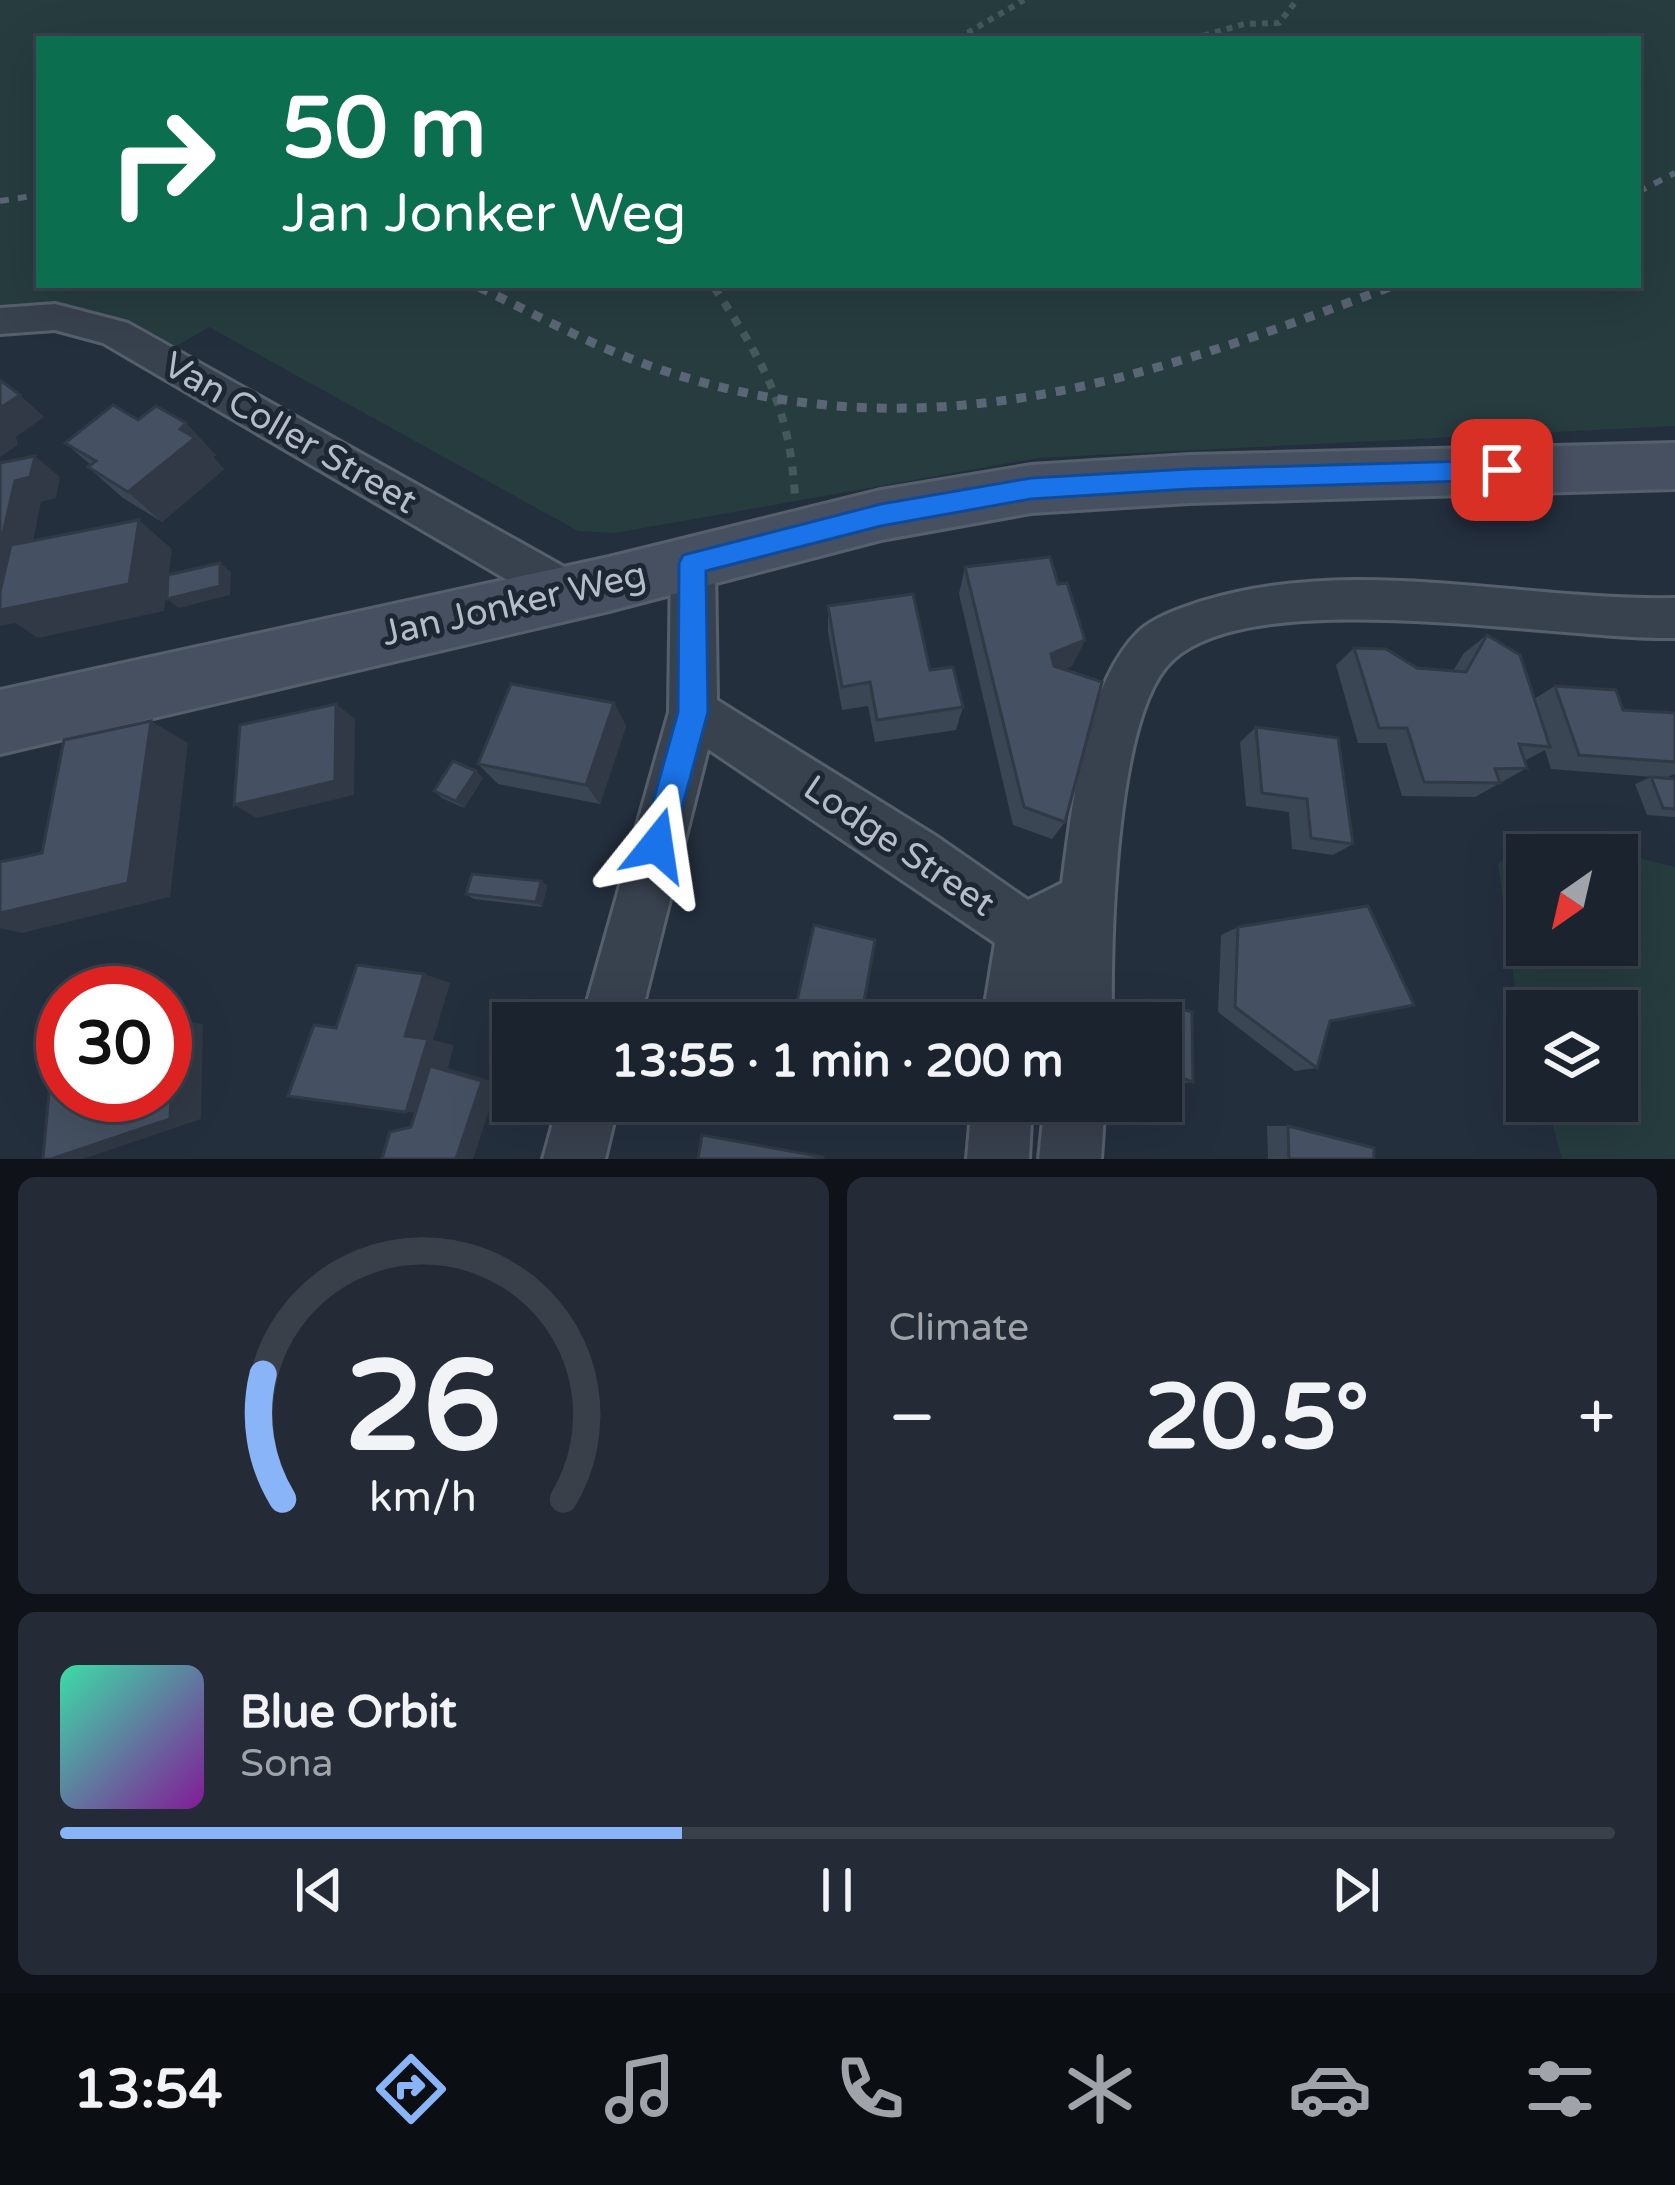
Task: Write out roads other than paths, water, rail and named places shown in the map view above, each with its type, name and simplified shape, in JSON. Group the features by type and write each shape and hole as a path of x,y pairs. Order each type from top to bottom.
{"main road":[{"name":"Jan Jonker Weg","path":"0,722 693,563 881,515 1031,489 1096,483 1675,466"}],"street":[{"name":"Van Coller Street","path":"0,321 55,317 116,333 568,592"},
{"path":"616,1002 693,712 693,563"},
{"path":"1083,1002 1087,900 1102,788 1124,694 1136,669 1156,645 1228,612 1294,605 1431,601 1675,618"},
{"name":"Lodge Street","path":"693,712 917,855 1025,931 1075,1002"},
{"path":"1014,1002 1025,931 1087,900"},
{"path":"574,1159 584,1122"},
{"path":"998,1159 1001,1122"},
{"path":"1070,1159 1074,1122"}],"railway":[{"path":"1641,190 1675,173"},
{"path":"0,201 36,195"},
{"path":"481,288 597,345 671,373 767,397 859,407 949,406 1037,395 1125,376 1386,289"},
{"path":"481,288 485,290"}]}
